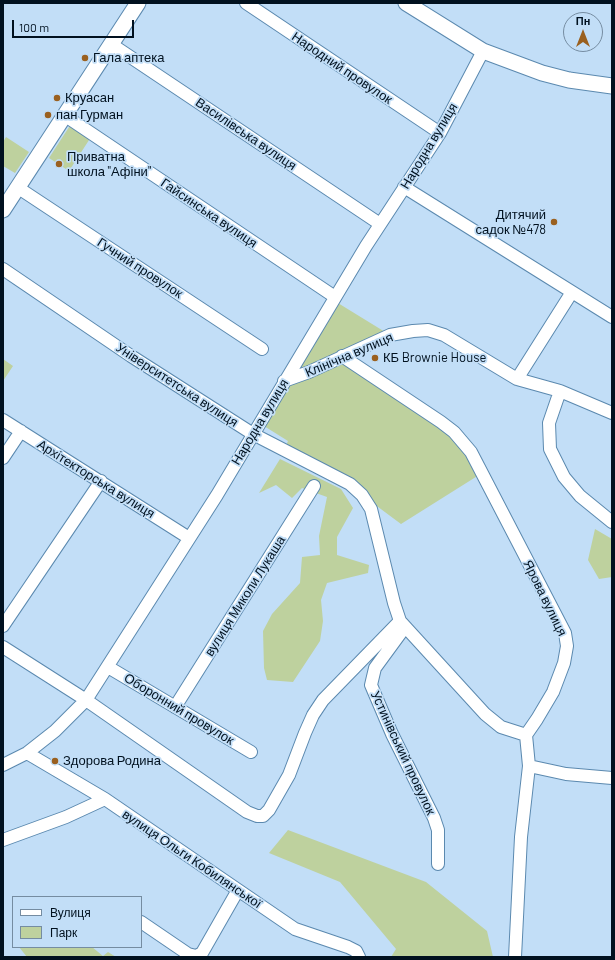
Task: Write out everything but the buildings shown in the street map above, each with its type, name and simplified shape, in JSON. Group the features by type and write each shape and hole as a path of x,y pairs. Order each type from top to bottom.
{"main road":[{"path":"3,210 138,3"},
{"path":"406,3 483,51 542,73 569,80 612,86"}],"street":[{"name":"Народний провулок","path":"246,3 440,133"},
{"name":"Василівська вулиця","path":"111,44 380,224"},
{"name":"Народна вулиця","path":"3,765 27,753 56,731 86,700 189,538 380,224 440,133 483,51"},
{"name":"Гайсинська вулиця","path":"64,115 335,297"},
{"name":"Гучний провулок","path":"17,187 262,349"},
{"path":"404,187 612,318"},
{"name":"Університетська вулиця","path":"3,269 131,356 253,434 350,484 362,495 371,509 375,520 394,604 402,624 485,714 502,726 526,735"},
{"path":"517,379 572,292"},
{"name":"Клінічна вулиця","path":"284,381 309,372 390,335 413,330 428,330 444,335 517,379 560,391 612,413"},
{"name":"Ярова вулиця","path":"342,356 441,422 454,432 471,452 564,633 567,646 564,663 553,692 538,720 526,735"},
{"path":"560,391 549,423 550,450 564,478 580,496 612,522"},
{"name":"Архітекторська вулиця","path":"3,420 189,538"},
{"path":"3,458 21,431"},
{"path":"3,626 101,481"},
{"name":"вулиця Миколи Лукаша","path":"175,707 314,486"},
{"path":"3,647 86,700 247,812 257,816 263,816 269,810 289,775 313,715 323,700 402,624"},
{"name":"Устинівський провулок","path":"402,624 375,668 371,685 392,734 434,818 438,830 438,864"},
{"name":"Оборонний провулок","path":"108,667 251,752"},
{"path":"515,957 521,837 529,766 526,735"},
{"name":"вулиця Ольги Кобилянської","path":"27,753 105,799 295,929 348,947 356,951 359,957"},
{"path":"529,766 566,774 612,778"},
{"path":"3,840 66,817 105,799"},
{"path":"142,923 188,954 196,956 202,953 238,890"}],"green space":[{"path":"71,124 91,137 69,171 49,158"},
{"path":"6,137 29,152 15,173 3,166 3,142"},
{"path":"333,300 390,335 284,381"},
{"path":"3,359 13,366 3,381"},
{"path":"342,362 439,426 469,456 479,475 401,524 362,495 284,450 288,441 264,426 288,386 308,379"},
{"path":"280,459 341,489 353,508 337,537 337,555 369,565 368,573 327,583 321,600 323,621 320,641 293,682 267,680 264,668 263,631 272,614 300,583 302,557 320,555 319,536 327,497 302,488 292,498 276,485 259,493"},
{"path":"595,529 612,539 612,577 599,579 588,560"},
{"path":"288,830 426,882 487,931 493,957 391,957 396,949 340,882 269,853"},
{"path":"20,948 93,948 103,956 108,952 116,957 27,957"}],"place":[{"name":"Гала аптека","path":"85,58"},
{"name":"Круасан","path":"57,98"},
{"name":"пан Гурман","path":"48,115"},
{"name":"Приватна школа \"Афіни\"","path":"59,164"},
{"name":"Дитячий садок №478","path":"554,222"},
{"name":"КБ Brownie House","path":"375,358"},
{"name":"Здорова Родина","path":"55,761"}]}
